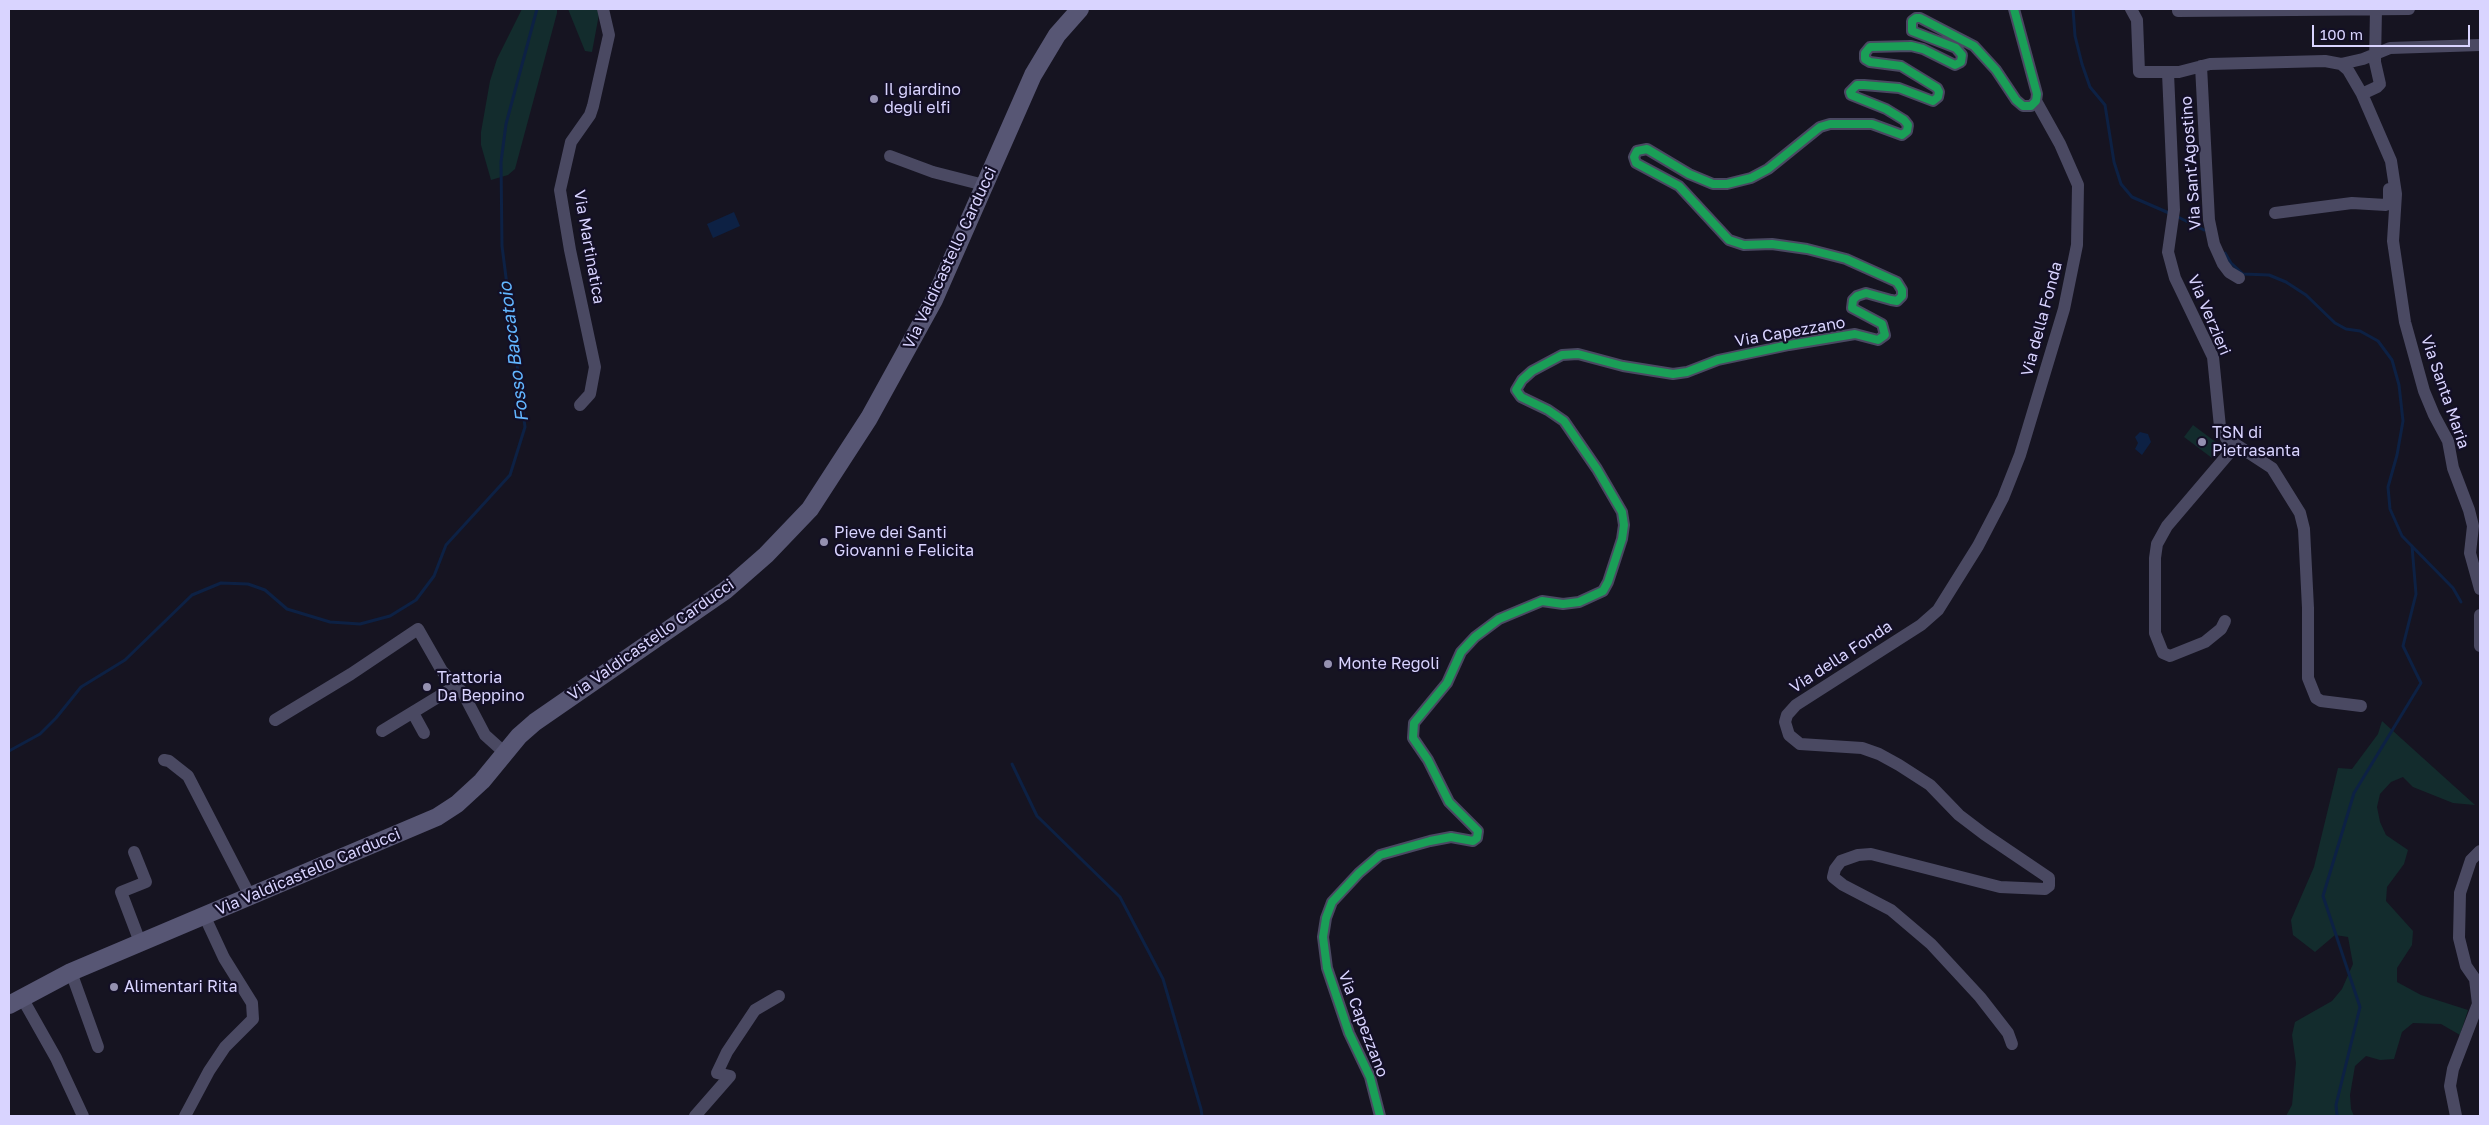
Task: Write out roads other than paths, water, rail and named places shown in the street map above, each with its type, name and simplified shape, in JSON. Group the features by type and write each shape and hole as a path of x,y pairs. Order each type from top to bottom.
{"street":[{"name":"Via Martinatica","path":"580,405 590,394 595,367 570,250 560,190 571,142 590,115 593,106 609,35 603,9"},
{"name":"Via Valdicastello Carducci","path":"15,1000 71,972 123,952 140,942 437,817 458,804 482,781 530,727 577,692 726,590 766,555 810,509 869,418 905,356 934,300 1044,53 1080,9"},
{"path":"2014,9 2037,94 2036,101"},
{"path":"2131,9 2137,20 2139,72 2168,73 2201,66 2324,60 2341,64 2390,48 2480,45"},
{"path":"2362,94 2380,84 2375,62 2376,9"},
{"path":"2178,10 2409,9"},
{"name":"Via Capezzano","path":"1380,1116 1370,1077 1349,1033 1328,968 1324,936 1326,918 1332,902 1359,873 1380,855 1451,837 1473,841 1477,838 1478,830 1449,802 1413,738 1414,723 1447,683 1455,663 1463,650 1475,637 1499,619 1542,601 1563,604 1579,602 1603,591 1608,582 1622,540 1624,525 1622,512 1597,469 1564,421 1548,410 1521,397 1516,390 1522,380 1532,371 1562,355 1578,354 1623,366 1673,374 1687,372 1718,360 1789,345 1856,334 1878,340 1885,335 1882,324 1858,313 1852,308 1853,300 1857,296 1866,293 1891,300 1897,300 1902,296 1902,290 1897,282 1846,259 1807,249 1772,244 1744,244 1729,240 1679,186 1636,162 1634,157 1637,151 1647,149 1689,174 1713,184 1727,184 1751,178 1768,169 1820,127 1830,124 1872,124 1902,135 1907,131 1908,125 1904,120 1886,109 1851,95 1850,92 1857,85 1864,85 1899,88 1933,101 1938,98 1940,92 1937,88 1901,66 1870,62 1865,59 1865,53 1870,48 1911,46 1923,49 1955,65 1961,62 1962,55 1956,48 1912,31 1912,21 1916,18 1920,18 1974,46 1996,70 2022,106 2031,106 2036,101"},
{"name":"Via Santa Maria","path":"2341,64 2348,70 2362,94 2391,161 2395,175 2396,194 2392,241 2405,322 2424,391 2448,441 2453,468 2469,510 2473,526 2470,553 2480,589"},
{"name":"Via Sant'Agostino","path":"2201,66 2209,220 2214,244 2223,264 2229,272 2239,278"},
{"name":"Via Verzieri","path":"2168,73 2174,202 2168,252 2175,278 2212,357 2220,428 2226,438 2272,468 2300,513 2304,528 2308,608 2308,678 2316,698 2321,701 2361,706"},
{"name":"Via della Fonda","path":"2012,1044 2008,1033 1980,997 1931,944 1891,910 1843,885 1833,877 1835,868 1841,860 1858,855 1871,854 2000,887 2045,889 2049,886 2049,878 1984,834 1960,815 1930,785 1900,765 1862,748 1800,744 1789,735 1785,722 1787,715 1796,705 1921,625 1938,610 1978,546 2006,490 2020,455 2064,308 2077,245 2078,185 2060,144 2036,101"},
{"path":"890,156 933,172 984,185"},
{"path":"2275,213 2352,203 2386,205 2389,200 2389,187 2395,175"},
{"path":"2225,621 2214,636 2205,642 2170,656 2163,653 2155,633 2155,558 2157,544 2167,526 2236,445"},
{"path":"2480,615 2478,626 2480,646"},
{"path":"275,720 344,679 418,629 442,671 463,693 485,735 505,753"},
{"path":"382,732 456,686"},
{"path":"413,713 424,734"},
{"path":"164,760 169,761 188,776 250,896"},
{"path":"2456,1116 2451,1094 2453,1069 2478,1004 2475,979 2466,966 2459,938 2460,893 2471,860 2480,851"},
{"path":"134,852 146,882 121,892 140,942"},
{"path":"185,1116 225,1047 253,1019 252,1003 224,958 204,916"},
{"path":"71,972 98,1047"},
{"path":"695,1116 730,1076 717,1073 727,1052 750,1017 755,1010 779,996"},
{"path":"15,1000 56,1058 83,1116"}],"water":[{"path":"734,212 740,226 713,238 707,224"},
{"path":"2140,432 2148,434 2151,442 2142,455 2135,449 2138,443 2135,437"}],"waterway":[{"name":"Fosso Baccatoio","path":"9,751 40,734 56,718 81,687 125,660 192,595 221,583 248,584 265,590 287,609 330,622 360,624 390,616 416,600 434,576 446,545 510,475 525,427 502,246 501,162 506,124 537,9"},
{"path":"2073,9 2075,36 2082,64 2090,87 2105,105 2114,162 2121,184 2132,197 2169,213"},
{"path":"2178,217 2204,230"},
{"path":"2225,253 2231,263 2243,274 2269,275 2286,282 2306,295 2335,323 2346,329 2360,331 2378,341 2392,360 2399,385 2403,421 2397,455 2388,487 2390,509 2402,536 2453,588 2461,602"},
{"path":"2337,1116 2336,1105 2360,1007 2323,896 2354,793 2421,683 2403,646 2416,594 2412,546"},
{"path":"1012,764 1037,816 1120,897 1163,979 1202,1116"}],"place":[{"name":"Il giardino degli elfi","path":"874,99"},
{"name":"TSN di Pietrasanta","path":"2202,442"},
{"name":"Pieve dei Santi Giovanni e Felicita","path":"824,542"},
{"name":"Monte Regoli","path":"1328,664"},
{"name":"Trattoria Da Beppino","path":"427,687"},
{"name":"Alimentari Rita","path":"114,987"}]}
